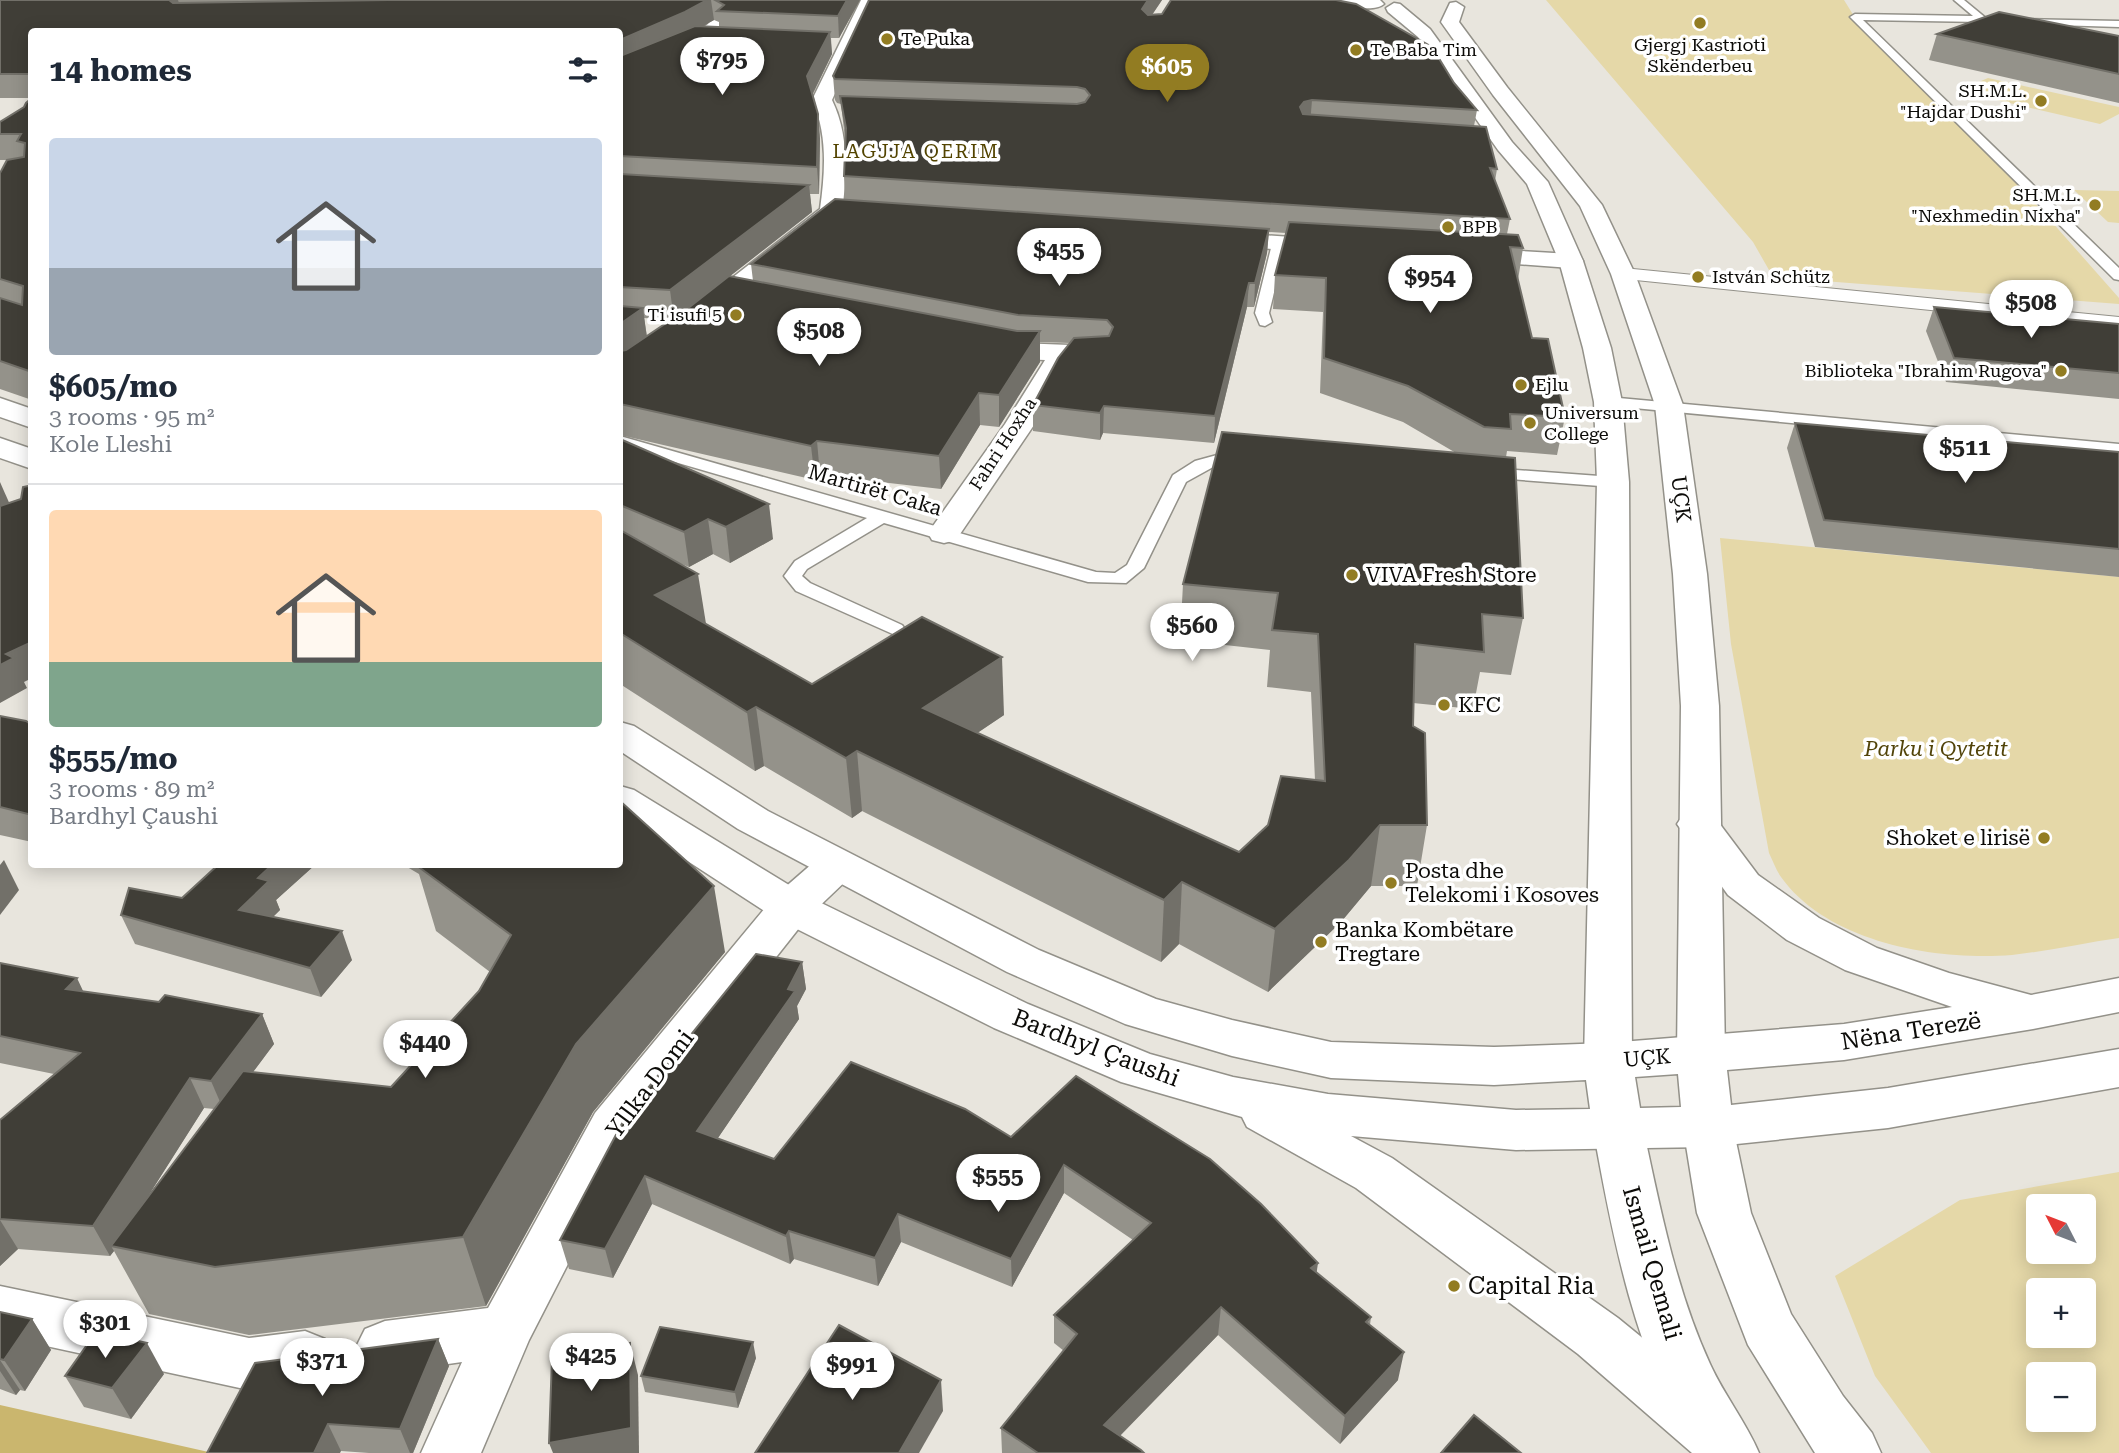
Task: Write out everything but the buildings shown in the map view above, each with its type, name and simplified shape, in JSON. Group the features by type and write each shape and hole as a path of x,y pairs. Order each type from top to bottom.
{"street":[{"path":"623,371 681,331 832,208 833,132 836,112 822,100 839,47 869,0"},
{"path":"1347,0 1378,4"},
{"path":"703,2 729,1"},
{"path":"623,72 695,41 715,27 729,1"},
{"name":"UÇK","path":"1378,4 1448,7 1450,22 1500,91 1591,205 1623,274 1669,405 1692,600 1700,706 1701,1054 1708,1127"},
{"name":"UÇK","path":"1378,4 1424,33 1505,146 1537,182 1571,261 1597,348 1608,402 1613,481 1608,1062 1701,1054"},
{"path":"695,41 722,42"},
{"path":"1481,145 1505,146"},
{"path":"805,202 858,214"},
{"path":"1196,238 1362,249"},
{"path":"1446,254 1571,261"},
{"path":"1623,274 2119,323"},
{"path":"727,294 754,299"},
{"path":"644,328 681,331"},
{"path":"965,341 1018,351 1063,355 1096,354"},
{"name":"Fahri Hoxha","path":"944,533 1019,425 1043,382 1063,355"},
{"path":"0,407 28,418"},
{"path":"0,447 28,458"},
{"path":"623,736 753,820 836,866 1023,961 1142,1012 1232,1038 1331,1060 1494,1066 1608,1062"},
{"name":"Bardhyl Çaushi","path":"623,801 791,906 1011,1016 1138,1069 1233,1096 1328,1114 1516,1130 1708,1127"},
{"path":"1699,824 1743,886 1803,929 1861,959 1940,988 2033,1012"},
{"name":"Yllka Domi","path":"451,1453 505,1331 613,1126 791,906 836,866"},
{"name":"Nëna Terezë","path":"1701,1054 1844,1042 2033,1012 2119,995"},
{"name":"Ismail Qemali","path":"1608,1062 1632,1201 1668,1335 1723,1444"},
{"path":"1851,1453 1822,1415 1768,1327 1724,1213 1708,1127 1888,1108 2119,1068"},
{"path":"1233,1096 1374,1174 1598,1336 1723,1444"},
{"path":"0,1311 249,1364 505,1331"}],"lane":[{"path":"1958,0 1989,20 1855,17 2119,276"},
{"path":"2010,20 2119,24"},
{"path":"1265,322 1262,313 1279,244"},
{"path":"1608,402 1669,405 2119,449"},
{"name":"Martirët Caka","path":"623,442 1095,578 1119,579 1135,568 1179,479 1190,469 1228,457 1265,458"},
{"path":"1474,472 1613,481"},
{"path":"882,516 801,565 793,576 803,587 895,629"}],"green space":[{"path":"1546,0 1844,0 1857,21 2021,187 2119,298 2119,304 1773,277 1753,242"},
{"path":"1988,78 2119,107 2119,114 2100,124 1958,91"},
{"path":"2074,190 2119,191 2119,223 2108,222"},
{"name":"Parku i Qytetit","path":"1720,538 2119,577 2119,938 2012,955 1951,955 1886,943 1855,932 1826,918 1801,900 1781,877 1769,853 1731,644"},
{"path":"2119,1172 2119,1453 1931,1453 1875,1376 1835,1276 1960,1200"}],"shaded area":[{"path":"0,1405 213,1453 0,1453"}],"place":[{"name":"Gjergj Kastrioti Skënderbeu","path":"1700,23"},
{"name":"Te Puka","path":"887,39"},
{"name":"Te Baba Tim","path":"1356,50"},
{"name":"SH.M.L. \"Hajdar Dushi\"","path":"2041,101"},
{"name":"SH.M.L. \"Nexhmedin Nixha\"","path":"2095,205"},
{"name":"BPB","path":"1448,227"},
{"name":"István Schütz","path":"1698,277"},
{"name":"Ti isufi 5","path":"736,315"},
{"name":"Biblioteka \"Ibrahim Rugova\"","path":"2061,371"},
{"name":"Ejlu","path":"1521,385"},
{"name":"Universum College","path":"1530,423"},
{"name":"VIVA Fresh Store","path":"1352,575"},
{"name":"KFC","path":"1444,705"},
{"name":"Shoket e lirisë","path":"2044,838"},
{"name":"Posta dhe Telekomi i Kosoves","path":"1391,883"},
{"name":"Banka Kombëtare Tregtare","path":"1321,942"},
{"name":"Capital Ria","path":"1454,1286"}],"district":[{"name":"LAGJJA QERIM","path":"916,151"}]}
